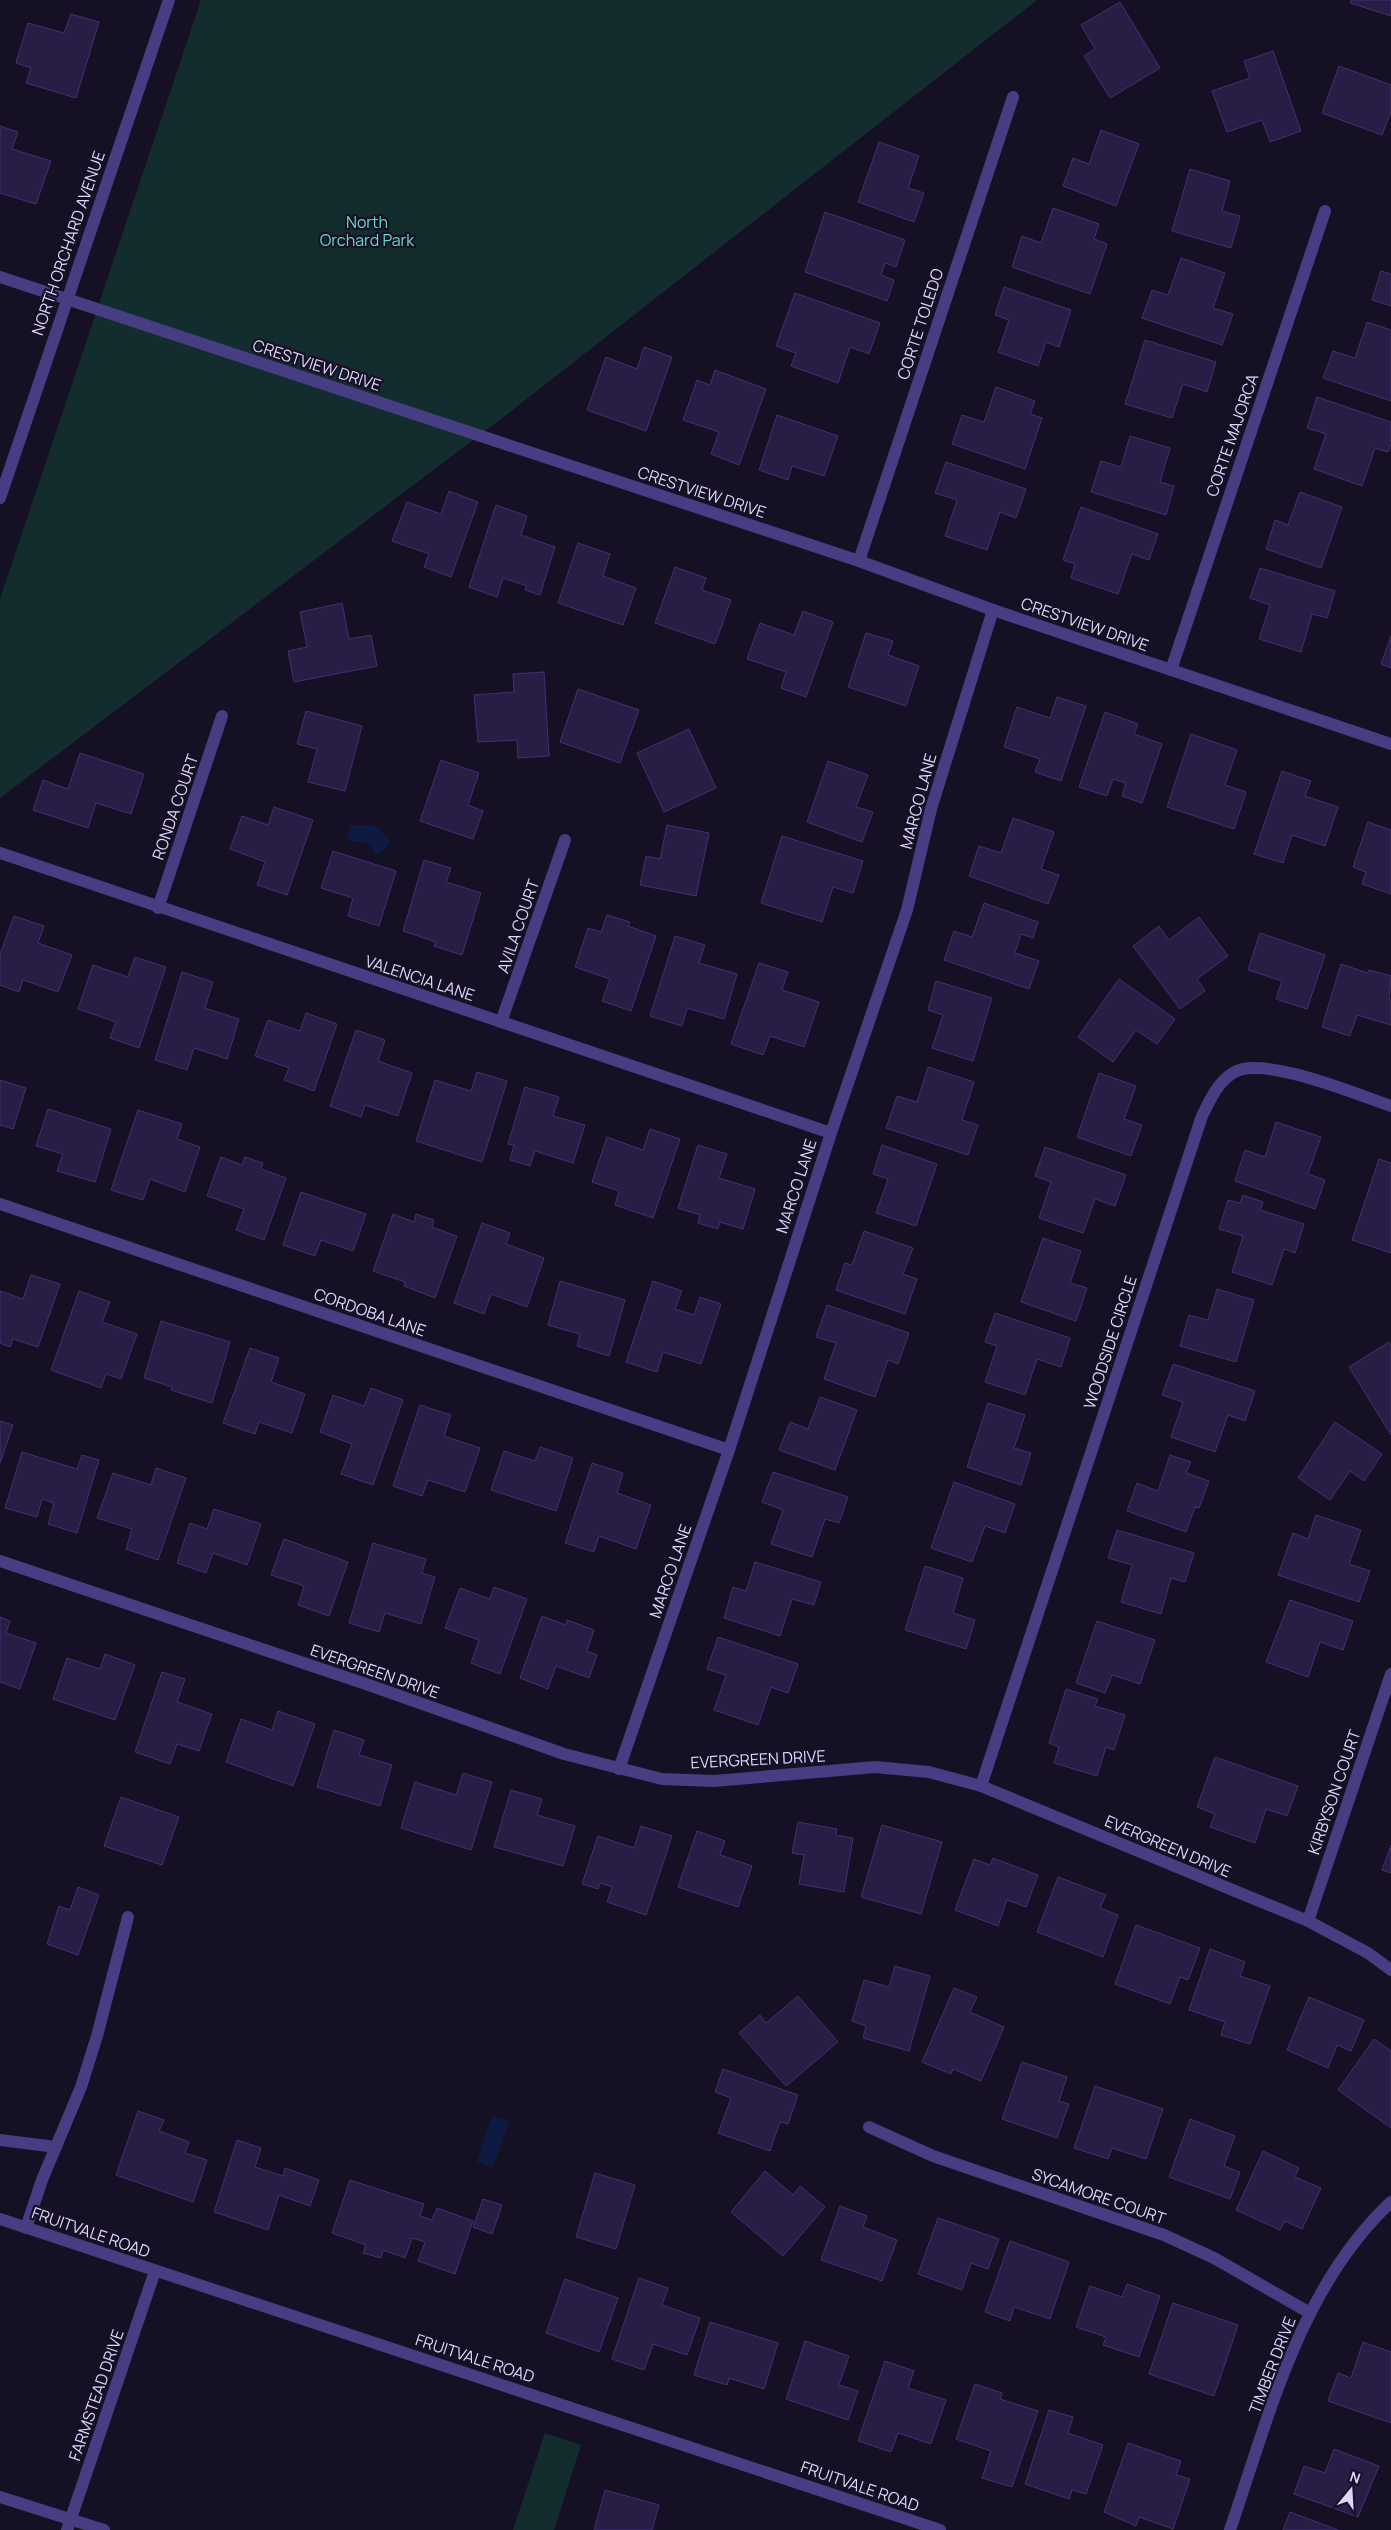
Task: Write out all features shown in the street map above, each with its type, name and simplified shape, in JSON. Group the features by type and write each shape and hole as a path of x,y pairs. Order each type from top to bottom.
{"street":[{"name":"NORTH ORCHARD AVENUE","path":"0,498 65,300 169,0"},
{"name":"CORTE TOLEDO","path":"859,561 1013,96"},
{"name":"CORTE MAJORCA","path":"1171,670 1325,211"},
{"name":"CRESTVIEW DRIVE","path":"0,277 859,561 993,610 1391,744"},
{"name":"MARCO LANE","path":"619,1769 729,1450 830,1133 908,910 931,809 993,610"},
{"name":"RONDA COURT","path":"158,908 222,716"},
{"name":"AVILA COURT","path":"501,1022 565,840"},
{"name":"VALENCIA LANE","path":"0,853 158,908 830,1133"},
{"name":"WOODSIDE CIRCLE","path":"981,1786 1202,1116 1217,1088 1234,1072 1256,1066 1288,1071 1391,1106"},
{"name":"CORDOBA LANE","path":"0,1204 729,1450"},
{"name":"EVERGREEN DRIVE","path":"0,1561 356,1681 564,1754 662,1779 714,1781 874,1767 929,1772 981,1786 1308,1921 1368,1953 1391,1970"},
{"name":"KIRBYSON COURT","path":"1308,1921 1391,1674"},
{"path":"26,2228 42,2180 81,2086 97,2036 128,1917"},
{"name":"SYCAMORE COURT","path":"869,2127 933,2156 1164,2235 1214,2258 1310,2313"},
{"path":"0,2140 56,2147"},
{"name":"TIMBER DRIVE","path":"1230,2530 1293,2347 1310,2313 1341,2260 1391,2202"},
{"name":"FRUITVALE ROAD","path":"0,2219 940,2530"},
{"name":"FARMSTEAD DRIVE","path":"69,2525 155,2271"},
{"path":"0,2497 69,2525 104,2530"}],"green space":[{"name":"North Orchard Park","path":"201,0 1037,0 506,415 0,798 0,599"},
{"path":"545,2433 581,2445 554,2530 513,2530"}],"water":[{"path":"349,825 377,826 391,843 377,855 369,844 348,840"},
{"path":"492,2116 509,2121 493,2168 477,2162"}],"building":[{"path":"1351,0 1391,0 1391,16 1350,3"},
{"path":"1120,2 1160,68 1110,98 1084,56 1095,49 1081,25"},
{"path":"71,14 99,22 76,98 26,83 31,68 16,63 28,23 64,33"},
{"path":"1273,51 1301,131 1270,142 1262,120 1227,132 1212,91 1250,78 1244,61"},
{"path":"1339,66 1391,85 1391,111 1382,135 1322,113"},
{"path":"0,126 18,132 12,149 51,161 36,204 0,193"},
{"path":"1101,130 1139,144 1116,206 1063,186 1073,158 1089,164"},
{"path":"879,142 919,156 908,188 924,193 914,222 858,202"},
{"path":"1190,169 1230,181 1222,211 1240,216 1231,248 1172,231"},
{"path":"1053,208 1099,224 1094,239 1107,244 1090,294 1012,267 1022,236 1041,243"},
{"path":"825,212 905,240 896,267 885,263 881,275 894,280 887,301 805,272"},
{"path":"1181,258 1225,273 1213,308 1233,314 1222,345 1142,318 1152,290 1168,295"},
{"path":"1381,271 1391,274 1391,306 1372,300"},
{"path":"1004,287 1071,310 1059,347 1046,342 1038,366 998,352 1009,320 995,315"},
{"path":"795,293 880,323 869,354 850,347 838,383 791,366 796,353 776,346"},
{"path":"1367,322 1391,330 1391,401 1323,378 1333,351 1355,358"},
{"path":"1145,340 1216,362 1207,392 1183,384 1172,418 1125,404"},
{"path":"644,347 672,357 646,431 587,410 606,357 637,369"},
{"path":"715,370 766,389 739,465 711,454 719,432 683,420 697,380 710,385"},
{"path":"996,387 1035,401 1030,414 1042,418 1025,469 952,444 962,415 984,422"},
{"path":"1317,397 1391,422 1391,443 1388,452 1375,448 1362,486 1314,469 1326,434 1307,428"},
{"path":"777,415 838,436 824,476 792,466 788,480 759,470"},
{"path":"1130,436 1170,448 1160,482 1174,486 1166,515 1091,492 1101,461 1121,467"},
{"path":"946,462 1026,489 1016,518 1000,512 987,550 945,536 957,500 935,493"},
{"path":"449,491 478,502 451,577 424,567 429,554 392,541 407,502 441,514"},
{"path":"1300,492 1342,507 1321,568 1266,549 1275,520 1288,525"},
{"path":"496,505 527,516 521,535 555,547 540,595 525,590 527,586 503,578 497,597 469,587"},
{"path":"1081,507 1158,534 1149,560 1132,554 1118,594 1071,578 1075,564 1063,560"},
{"path":"578,543 610,554 603,576 636,588 623,625 558,603"},
{"path":"675,567 706,578 702,590 731,600 715,644 655,623"},
{"path":"1260,568 1335,591 1327,618 1312,614 1301,652 1259,639 1270,605 1250,598"},
{"path":"342,603 349,639 371,635 377,666 294,682 288,651 307,647 300,612"},
{"path":"803,611 833,622 806,697 781,688 786,672 747,659 760,623 794,635"},
{"path":"866,633 893,641 888,655 919,666 906,706 848,687"},
{"path":"1391,636 1391,668 1381,664"},
{"path":"544,672 549,756 518,758 517,740 478,742 474,695 514,692 513,674"},
{"path":"578,689 639,710 620,763 560,742"},
{"path":"1057,697 1086,706 1061,781 1035,772 1040,759 1004,747 1017,707 1050,718"},
{"path":"306,711 362,726 345,791 308,782 317,749 297,744"},
{"path":"1105,712 1138,724 1134,734 1162,744 1142,803 1122,796 1126,783 1113,779 1107,796 1079,787"},
{"path":"689,729 716,788 664,812 637,753"},
{"path":"1191,734 1237,750 1225,785 1246,792 1234,829 1167,807"},
{"path":"80,753 144,774 131,814 96,803 88,828 33,810 43,780 68,789"},
{"path":"441,760 479,773 468,805 483,811 473,839 420,821"},
{"path":"828,761 868,775 856,807 873,812 862,842 807,822"},
{"path":"1282,771 1311,781 1305,796 1338,807 1325,846 1292,835 1283,863 1254,854"},
{"path":"274,807 313,820 287,895 257,885 265,862 230,849 242,816 268,825"},
{"path":"1013,818 1054,832 1041,869 1059,875 1048,904 969,876 979,846 1001,853"},
{"path":"1368,822 1391,830 1391,894 1362,884 1366,872 1353,867"},
{"path":"667,825 709,833 696,896 640,885 646,856 660,859"},
{"path":"782,836 863,861 853,893 833,887 822,922 761,903"},
{"path":"333,851 396,871 379,926 348,916 353,898 321,888"},
{"path":"424,860 451,868 446,882 481,893 462,955 434,946 436,942 403,931"},
{"path":"984,903 1038,922 1033,938 1021,934 1015,953 1039,961 1029,989 944,960 954,931 972,937"},
{"path":"607,915 630,922 628,926 656,936 631,1011 602,1001 610,979 575,967 588,928 601,932"},
{"path":"14,916 44,926 38,943 72,955 58,992 23,980 19,992 0,985 0,954"},
{"path":"1199,917 1228,956 1197,979 1205,991 1180,1009 1133,946 1159,926 1169,940"},
{"path":"1260,933 1325,955 1307,1009 1276,999 1282,981 1248,970"},
{"path":"675,936 705,945 699,963 737,974 724,1019 687,1008 682,1026 650,1016"},
{"path":"135,957 166,967 139,1048 110,1038 116,1022 78,1009 93,965 128,977"},
{"path":"759,963 788,972 782,990 819,1002 804,1047 770,1036 763,1055 731,1044"},
{"path":"1341,964 1368,973 1369,970 1391,976 1389,1000 1391,1000 1391,1025 1357,1015 1350,1036 1322,1027"},
{"path":"182,972 213,982 205,1008 239,1019 227,1059 194,1048 187,1070 155,1060"},
{"path":"1119,979 1175,1019 1157,1044 1136,1030 1113,1062 1078,1037"},
{"path":"936,981 992,998 973,1061 932,1048 943,1015 928,1010"},
{"path":"306,1013 337,1024 314,1091 284,1080 289,1068 255,1056 268,1020 300,1031"},
{"path":"356,1030 385,1040 378,1061 412,1073 398,1116 365,1105 361,1117 330,1106"},
{"path":"928,1067 974,1082 962,1120 978,1125 968,1155 886,1128 897,1096 917,1102"},
{"path":"477,1072 507,1081 482,1162 416,1141 435,1080 471,1091"},
{"path":"1099,1073 1136,1086 1124,1119 1142,1125 1131,1156 1077,1137"},
{"path":"0,1080 26,1088 13,1129 0,1125"},
{"path":"525,1087 559,1097 553,1116 585,1125 573,1163 535,1151 530,1166 510,1160 514,1145 508,1144"},
{"path":"48,1109 111,1129 95,1182 57,1171 63,1154 36,1146"},
{"path":"138,1110 182,1124 177,1139 200,1147 185,1192 150,1179 143,1200 111,1190"},
{"path":"1276,1122 1321,1137 1308,1174 1325,1180 1315,1209 1235,1181 1245,1150 1265,1157"},
{"path":"650,1129 680,1139 653,1218 615,1205 619,1191 592,1182 607,1137 643,1150"},
{"path":"698,1145 727,1154 719,1178 755,1189 743,1229 720,1222 718,1229 698,1223 700,1215 678,1208"},
{"path":"882,1145 937,1164 916,1226 876,1213 888,1179 873,1174"},
{"path":"1045,1147 1126,1175 1115,1206 1095,1199 1083,1233 1039,1218 1051,1182 1035,1176"},
{"path":"221,1157 242,1165 245,1157 263,1163 261,1169 286,1178 264,1240 236,1230 244,1209 207,1196"},
{"path":"1379,1159 1391,1163 1391,1253 1352,1240"},
{"path":"301,1192 366,1214 353,1251 321,1240 315,1256 283,1245"},
{"path":"1243,1195 1263,1202 1260,1210 1304,1224 1295,1253 1284,1249 1272,1285 1232,1272 1243,1236 1219,1229 1228,1200 1240,1203"},
{"path":"393,1214 414,1222 416,1214 434,1220 432,1227 457,1236 435,1298 404,1286 405,1282 373,1271"},
{"path":"482,1223 510,1233 506,1244 544,1258 527,1307 491,1294 484,1314 454,1303"},
{"path":"864,1231 913,1248 903,1274 917,1279 905,1314 836,1290 845,1263 852,1265"},
{"path":"1043,1238 1081,1251 1070,1283 1087,1288 1076,1321 1021,1302"},
{"path":"31,1275 60,1284 38,1347 13,1339 10,1347 0,1343 0,1291 23,1299"},
{"path":"560,1281 625,1300 609,1356 577,1346 580,1334 548,1325"},
{"path":"653,1281 682,1291 675,1309 694,1315 700,1297 721,1304 701,1364 663,1352 657,1372 626,1362"},
{"path":"1217,1289 1254,1300 1236,1362 1180,1346 1189,1315 1208,1320"},
{"path":"79,1291 110,1302 102,1322 137,1334 121,1379 106,1374 101,1388 51,1370"},
{"path":"827,1305 909,1333 898,1364 888,1360 875,1397 824,1379 836,1343 816,1337"},
{"path":"995,1313 1070,1338 1061,1367 1037,1359 1025,1395 985,1382 997,1346 985,1342"},
{"path":"161,1321 230,1342 212,1403 171,1390 172,1387 144,1378"},
{"path":"1389,1342 1391,1346 1391,1435 1349,1367"},
{"path":"250,1348 279,1358 271,1382 305,1394 292,1433 259,1422 255,1434 223,1423"},
{"path":"1173,1364 1255,1391 1245,1421 1228,1415 1215,1452 1171,1437 1183,1402 1162,1395"},
{"path":"371,1388 403,1400 373,1485 341,1474 352,1444 320,1432 333,1395 364,1406"},
{"path":"820,1397 857,1410 835,1470 779,1450 790,1422 808,1429"},
{"path":"988,1403 1025,1415 1014,1448 1031,1453 1021,1485 967,1467"},
{"path":"420,1405 451,1415 444,1436 480,1448 465,1492 428,1480 422,1496 393,1486"},
{"path":"0,1421 13,1425 0,1463"},
{"path":"1335,1422 1382,1454 1364,1481 1350,1471 1330,1500 1298,1478"},
{"path":"540,1447 573,1458 556,1511 491,1490 504,1451 535,1461"},
{"path":"22,1452 77,1469 82,1455 99,1460 77,1533 48,1524 54,1503 42,1499 37,1517 5,1508"},
{"path":"1170,1455 1191,1462 1186,1473 1209,1481 1199,1508 1195,1507 1186,1532 1127,1511 1137,1483 1158,1491"},
{"path":"592,1463 623,1473 617,1493 651,1505 636,1549 599,1536 594,1552 565,1543"},
{"path":"156,1468 186,1478 158,1560 126,1549 132,1529 97,1518 113,1473 151,1485"},
{"path":"773,1472 848,1497 839,1523 825,1519 812,1557 771,1544 783,1510 762,1502"},
{"path":"954,1482 1015,1504 1005,1533 985,1526 972,1562 931,1548"},
{"path":"214,1509 261,1524 247,1565 213,1553 206,1573 177,1563 190,1523 207,1529"},
{"path":"1316,1515 1361,1530 1349,1564 1370,1571 1359,1602 1278,1575 1293,1533 1308,1539"},
{"path":"1117,1530 1194,1553 1185,1582 1171,1578 1161,1614 1121,1602 1132,1565 1108,1558"},
{"path":"284,1539 348,1562 329,1616 298,1605 304,1586 271,1575"},
{"path":"373,1543 426,1559 422,1573 435,1577 421,1624 385,1613 379,1632 349,1623"},
{"path":"755,1562 821,1582 814,1605 792,1599 780,1636 724,1618 733,1587 746,1591"},
{"path":"925,1566 963,1578 953,1613 975,1620 966,1649 905,1630"},
{"path":"494,1587 527,1599 500,1674 471,1663 479,1640 445,1628 460,1588 490,1599"},
{"path":"1290,1600 1353,1621 1343,1650 1320,1642 1308,1677 1266,1662"},
{"path":"542,1616 566,1625 567,1620 594,1630 587,1651 597,1655 589,1678 556,1666 548,1689 520,1678"},
{"path":"0,1617 10,1621 6,1633 36,1643 20,1689 0,1682"},
{"path":"1097,1621 1155,1640 1140,1684 1112,1675 1105,1693 1076,1683"},
{"path":"718,1637 798,1664 788,1693 771,1687 758,1725 714,1710 726,1675 707,1669"},
{"path":"105,1654 135,1665 115,1720 53,1699 67,1658 100,1669"},
{"path":"162,1672 185,1679 177,1702 212,1714 199,1751 177,1744 170,1764 135,1752"},
{"path":"1066,1689 1098,1699 1095,1706 1125,1715 1114,1750 1106,1747 1097,1776 1054,1763 1059,1747 1049,1743"},
{"path":"278,1711 315,1724 293,1786 226,1762 241,1719 272,1730"},
{"path":"334,1730 364,1740 359,1755 392,1765 380,1806 317,1787"},
{"path":"1215,1757 1298,1786 1287,1816 1266,1809 1255,1843 1210,1827 1215,1814 1197,1807"},
{"path":"463,1773 492,1782 471,1850 401,1828 415,1782 456,1795"},
{"path":"511,1790 542,1799 537,1815 575,1826 563,1866 494,1847"},
{"path":"121,1797 179,1817 162,1865 104,1846"},
{"path":"798,1822 837,1829 836,1835 853,1838 844,1892 799,1884 804,1855 792,1853"},
{"path":"882,1825 942,1842 921,1914 861,1897"},
{"path":"641,1826 672,1836 646,1915 607,1902 612,1887 600,1883 598,1889 582,1884 598,1836 634,1848"},
{"path":"697,1831 725,1841 720,1855 752,1866 738,1907 678,1887"},
{"path":"1391,1845 1391,1873 1382,1870"},
{"path":"993,1858 1038,1875 1026,1907 1007,1900 998,1926 955,1910 974,1859 990,1865"},
{"path":"1058,1877 1106,1895 1100,1908 1118,1915 1103,1957 1037,1932"},
{"path":"78,1887 99,1895 78,1955 47,1944 59,1906 70,1910"},
{"path":"1136,1925 1200,1948 1188,1980 1180,1977 1170,2004 1115,1984"},
{"path":"1210,1949 1245,1962 1240,1976 1270,1986 1250,2044 1221,2035 1225,2022 1189,2010"},
{"path":"895,1966 930,1976 909,2051 863,2038 866,2026 852,2021 864,1980 889,1987"},
{"path":"954,1988 977,1997 970,2012 1004,2027 981,2081 953,2069 951,2074 922,2062"},
{"path":"798,1996 838,2042 786,2086 739,2033 760,2015 766,2023"},
{"path":"1309,1997 1364,2020 1351,2051 1337,2045 1328,2068 1287,2050"},
{"path":"1374,2039 1391,2051 1391,2128 1338,2090"},
{"path":"1022,2062 1067,2077 1059,2101 1069,2104 1057,2138 1002,2119"},
{"path":"723,2069 798,2095 788,2124 780,2122 770,2151 718,2133 731,2098 715,2092"},
{"path":"1095,2086 1163,2109 1146,2159 1112,2148 1108,2159 1074,2148"},
{"path":"138,2111 164,2120 159,2131 189,2142 185,2153 207,2160 193,2202 116,2175"},
{"path":"1190,2119 1235,2136 1224,2166 1240,2172 1230,2199 1169,2177"},
{"path":"237,2140 261,2148 255,2167 283,2176 285,2168 319,2180 310,2206 279,2195 268,2230 214,2212"},
{"path":"1263,2151 1299,2168 1295,2177 1321,2188 1302,2229 1285,2221 1280,2230 1236,2210"},
{"path":"765,2171 793,2195 800,2186 825,2207 783,2256 731,2212"},
{"path":"595,2173 635,2185 616,2249 576,2237"},
{"path":"350,2180 424,2204 420,2216 432,2220 437,2208 473,2221 455,2274 418,2261 425,2242 412,2238 405,2258 383,2250 381,2258 363,2253 366,2245 332,2233"},
{"path":"483,2199 502,2205 492,2234 473,2227"},
{"path":"840,2206 867,2216 863,2227 897,2240 882,2281 821,2260"},
{"path":"938,2218 999,2239 988,2269 971,2263 962,2290 918,2274"},
{"path":"1010,2241 1069,2262 1050,2319 1014,2307 1010,2321 985,2312"},
{"path":"639,2278 668,2288 662,2305 700,2318 687,2355 653,2344 644,2370 612,2359"},
{"path":"565,2279 618,2298 599,2352 546,2333"},
{"path":"1127,2284 1160,2296 1139,2357 1103,2345 1106,2337 1076,2327 1090,2286 1122,2297"},
{"path":"1173,2303 1238,2325 1214,2396 1149,2374"},
{"path":"710,2322 778,2343 764,2389 729,2378 727,2385 694,2375"},
{"path":"805,2341 849,2356 839,2385 858,2391 848,2420 786,2399"},
{"path":"1363,2342 1391,2352 1391,2423 1328,2401 1338,2373 1351,2378"},
{"path":"885,2361 914,2371 908,2388 946,2400 931,2444 898,2433 891,2452 858,2441"},
{"path":"975,2384 1002,2393 1000,2399 1038,2411 1012,2487 982,2478 991,2451 956,2439"},
{"path":"1049,2410 1073,2417 1068,2433 1103,2445 1086,2494 1072,2490 1069,2499 1025,2484"},
{"path":"1128,2443 1181,2461 1176,2475 1190,2479 1173,2529 1139,2517 1136,2526 1104,2512"},
{"path":"1334,2449 1379,2466 1358,2517 1294,2494 1304,2466 1325,2473"},
{"path":"605,2490 659,2505 652,2530 594,2530"},
{"path":"1290,2512 1338,2530 1283,2530"}]}
